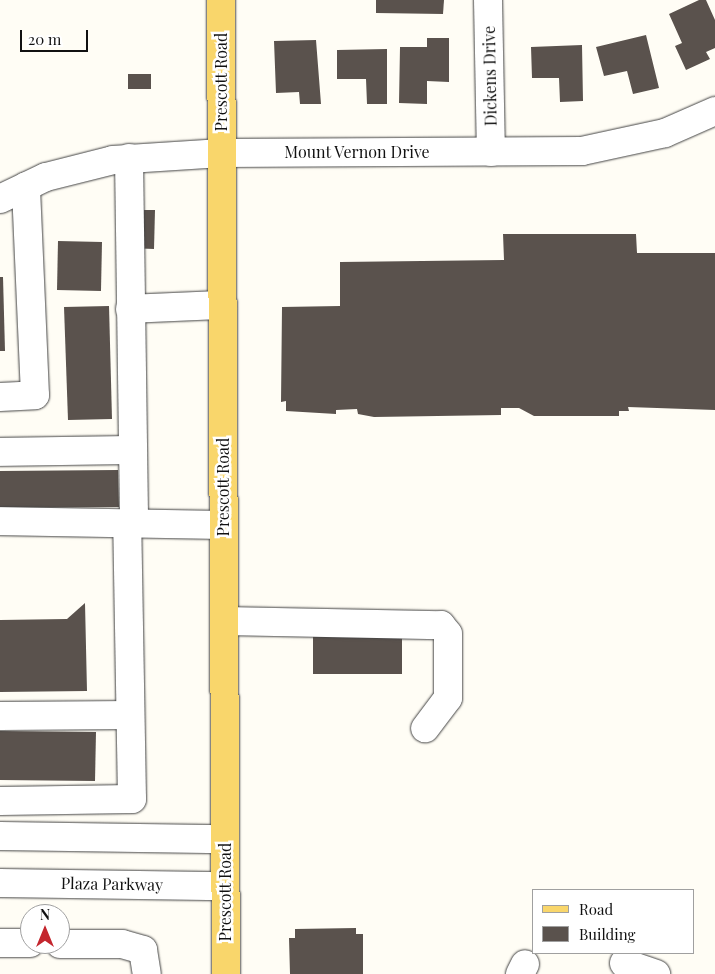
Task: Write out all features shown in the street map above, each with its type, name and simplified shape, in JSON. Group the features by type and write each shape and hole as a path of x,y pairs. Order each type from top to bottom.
{"main road":[{"name":"Prescott Road","path":"221,0 226,974"}],"street":[{"name":"Dickens Drive","path":"488,0 491,152"},
{"name":"Mount Vernon Drive","path":"0,199 26,186 74,168 129,158 222,153 582,151 624,145 715,111"},
{"path":"0,801 132,799 130,524 132,450 129,158"},
{"path":"0,397 35,395 26,186"},
{"path":"130,309 222,305"},
{"path":"0,452 132,450"},
{"path":"0,522 223,525"},
{"path":"224,621 422,622 445,628 449,650 448,698 425,728"},
{"path":"0,716 130,715"},
{"path":"0,836 225,838"},
{"name":"Plaza Parkway","path":"0,883 225,886"},
{"path":"0,943 20,943"},
{"path":"70,944 122,944 143,950 147,974"},
{"path":"624,963 656,974"}],"building":[{"path":"376,0 444,0 443,14 376,13"},
{"path":"699,0 706,0 715,20 715,48 706,52 710,59 686,70 675,46 682,43 669,14"},
{"path":"646,35 659,88 633,94 627,71 604,76 596,47"},
{"path":"427,38 449,38 449,82 427,81 427,104 399,103 400,47 427,47"},
{"path":"316,40 321,104 300,104 299,92 276,93 274,41"},
{"path":"582,45 583,101 560,102 559,78 532,78 531,47"},
{"path":"387,49 387,104 367,104 366,79 337,79 337,50"},
{"path":"128,74 151,74 151,89 128,89"},
{"path":"128,210 155,210 154,249 128,248"},
{"path":"503,234 636,234 637,253 715,253 715,410 628,407 629,411 619,411 619,416 534,416 519,408 501,408 501,415 374,417 358,414 357,409 336,410 336,414 286,411 286,401 281,402 282,307 340,306 340,262 504,260"},
{"path":"58,241 102,242 101,291 57,290"},
{"path":"0,277 3,277 5,351 0,351"},
{"path":"109,306 112,419 68,420 64,307"},
{"path":"118,470 119,507 0,508 0,471"},
{"path":"85,603 87,691 0,692 0,620 67,619"},
{"path":"313,630 402,630 402,674 313,674"},
{"path":"0,731 96,732 95,781 0,780"},
{"path":"356,928 356,934 363,934 363,974 290,974 289,938 295,938 295,929"}]}
